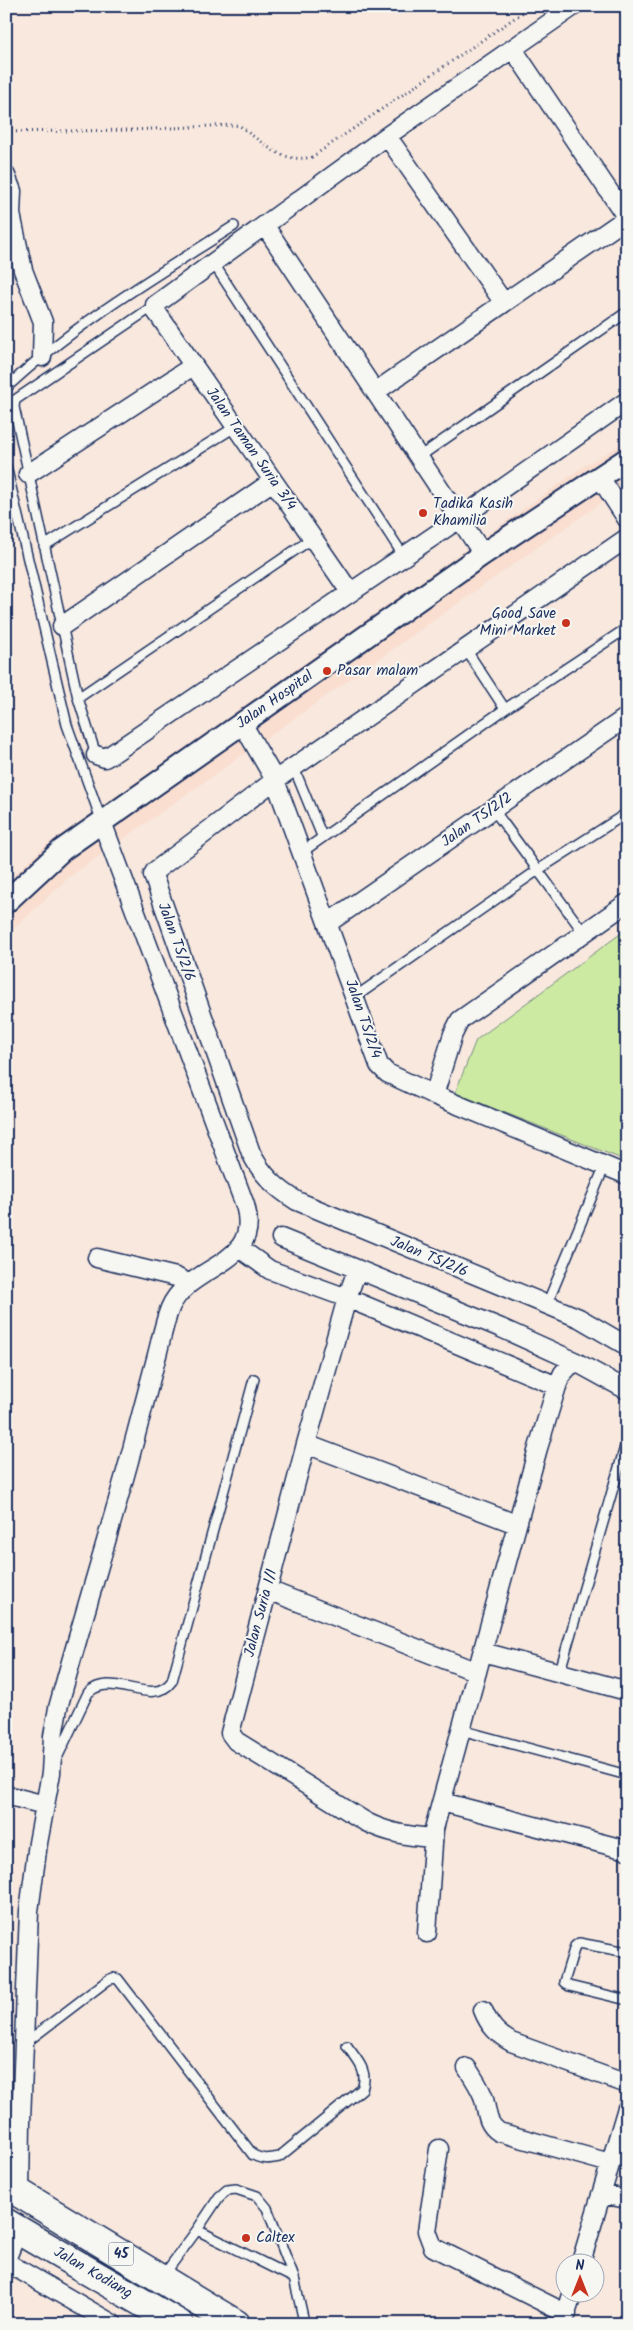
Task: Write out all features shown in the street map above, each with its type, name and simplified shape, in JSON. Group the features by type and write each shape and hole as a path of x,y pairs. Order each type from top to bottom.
{"highway":[{"name":"Jalan Kodiang","path":"13,2189 236,2324"},
{"name":"Jalan Kodiang","path":"12,2226 179,2324"}],"street":[{"path":"155,305 161,299 214,264 387,136 574,6"},
{"path":"375,392 627,218 513,49"},
{"path":"387,136 504,303"},
{"path":"6,176 12,191 11,214 23,270 43,322 42,357"},
{"path":"265,226 483,554"},
{"name":"Jalan Taman Suria 3/4","path":"155,305 155,310 350,592"},
{"path":"28,474 194,366"},
{"path":"96,755 105,758 112,754 403,555 459,519 627,401"},
{"name":"Jalan Hospital","path":"11,894 62,850 483,554 627,459"},
{"path":"599,476 627,519"},
{"path":"62,626 274,481"},
{"name":"Jalan TS/2/6","path":"627,538 275,780 153,875 251,1153 258,1167 279,1190 297,1201 457,1269 547,1304 591,1324 627,1346"},
{"name":"Jalan TS/2/2","path":"328,923 627,717"},
{"name":"Jalan TS/2/4","path":"242,723 275,780 379,1065 387,1073 434,1095 627,1174"},
{"path":"13,2189 24,2044 30,1903 51,1773 54,1722 170,1308 188,1282 200,1278 239,1248 245,1242 248,1232 248,1216 245,1204 102,822"},
{"path":"434,1095 452,1034 460,1020 627,903"},
{"path":"281,1238 501,1328 574,1361 627,1390"},
{"path":"239,1248 270,1270 347,1298 557,1386"},
{"path":"97,1258 176,1277 188,1282"},
{"name":"Jalan Suria 1/1","path":"356,1270 306,1444 231,1723 230,1733 236,1741 372,1825 384,1831 405,1836 432,1838"},
{"path":"427,1934 432,1838 516,1524 557,1386 563,1373 574,1361"},
{"path":"306,1444 516,1524"},
{"path":"268,1590 477,1672"},
{"path":"483,1652 558,1674 626,1689"},
{"path":"6,1795 45,1805"},
{"path":"442,1802 627,1850"},
{"path":"483,2010 490,2026 501,2037 627,2084"},
{"path":"467,2068 484,2098 488,2120 492,2128 499,2132 610,2163"},
{"path":"584,2252 627,2108"},
{"path":"439,2149 427,2231 433,2247 565,2319 570,2302"},
{"path":"601,2194 627,2199"},
{"path":"12,2226 6,2261 113,2324"}],"lane":[{"path":"6,388 42,357 134,291 234,226"},
{"path":"214,264 403,555"},
{"path":"96,755 78,698 14,407 15,400 155,305"},
{"path":"419,457 627,312"},
{"path":"44,546 235,426"},
{"path":"6,466 67,724 102,822"},
{"path":"78,698 313,538"},
{"path":"302,852 322,836 505,709 627,628"},
{"path":"466,648 505,709"},
{"path":"294,768 322,836"},
{"path":"493,809 584,933"},
{"path":"355,997 538,870 627,813"},
{"path":"547,1304 604,1165"},
{"path":"51,1773 88,1693 93,1688 107,1683 160,1691 172,1681 254,1379"},
{"path":"558,1674 627,1440"},
{"path":"461,1730 627,1775"},
{"path":"627,1952 579,1943 575,1946 564,1982 569,1986 627,2000"},
{"path":"24,2044 108,1980 118,1979 253,2155 260,2159 279,2156 362,2089 366,2080 364,2071 347,2046"},
{"path":"162,2278 219,2197 227,2190 236,2189 257,2196 267,2208 294,2278 303,2317 301,2324"},
{"path":"197,2230 294,2278"}],"path":[{"path":"6,132 130,130 234,125 240,126 283,157 295,159 312,158 532,6"}],"shaded area":[{"name":"Pasar malam","path":"627,441 627,487 609,497 69,877 6,936 6,882 45,846 587,464"}],"green space":[{"path":"627,929 627,1161 455,1093 476,1040"}],"place":[{"name":"Tadika Kasih Khamilia","path":"423,513"},
{"name":"Good Save Mini Market","path":"566,623"},
{"name":"Pasar malam","path":"327,671"},
{"name":"Caltex","path":"246,2238"}]}
